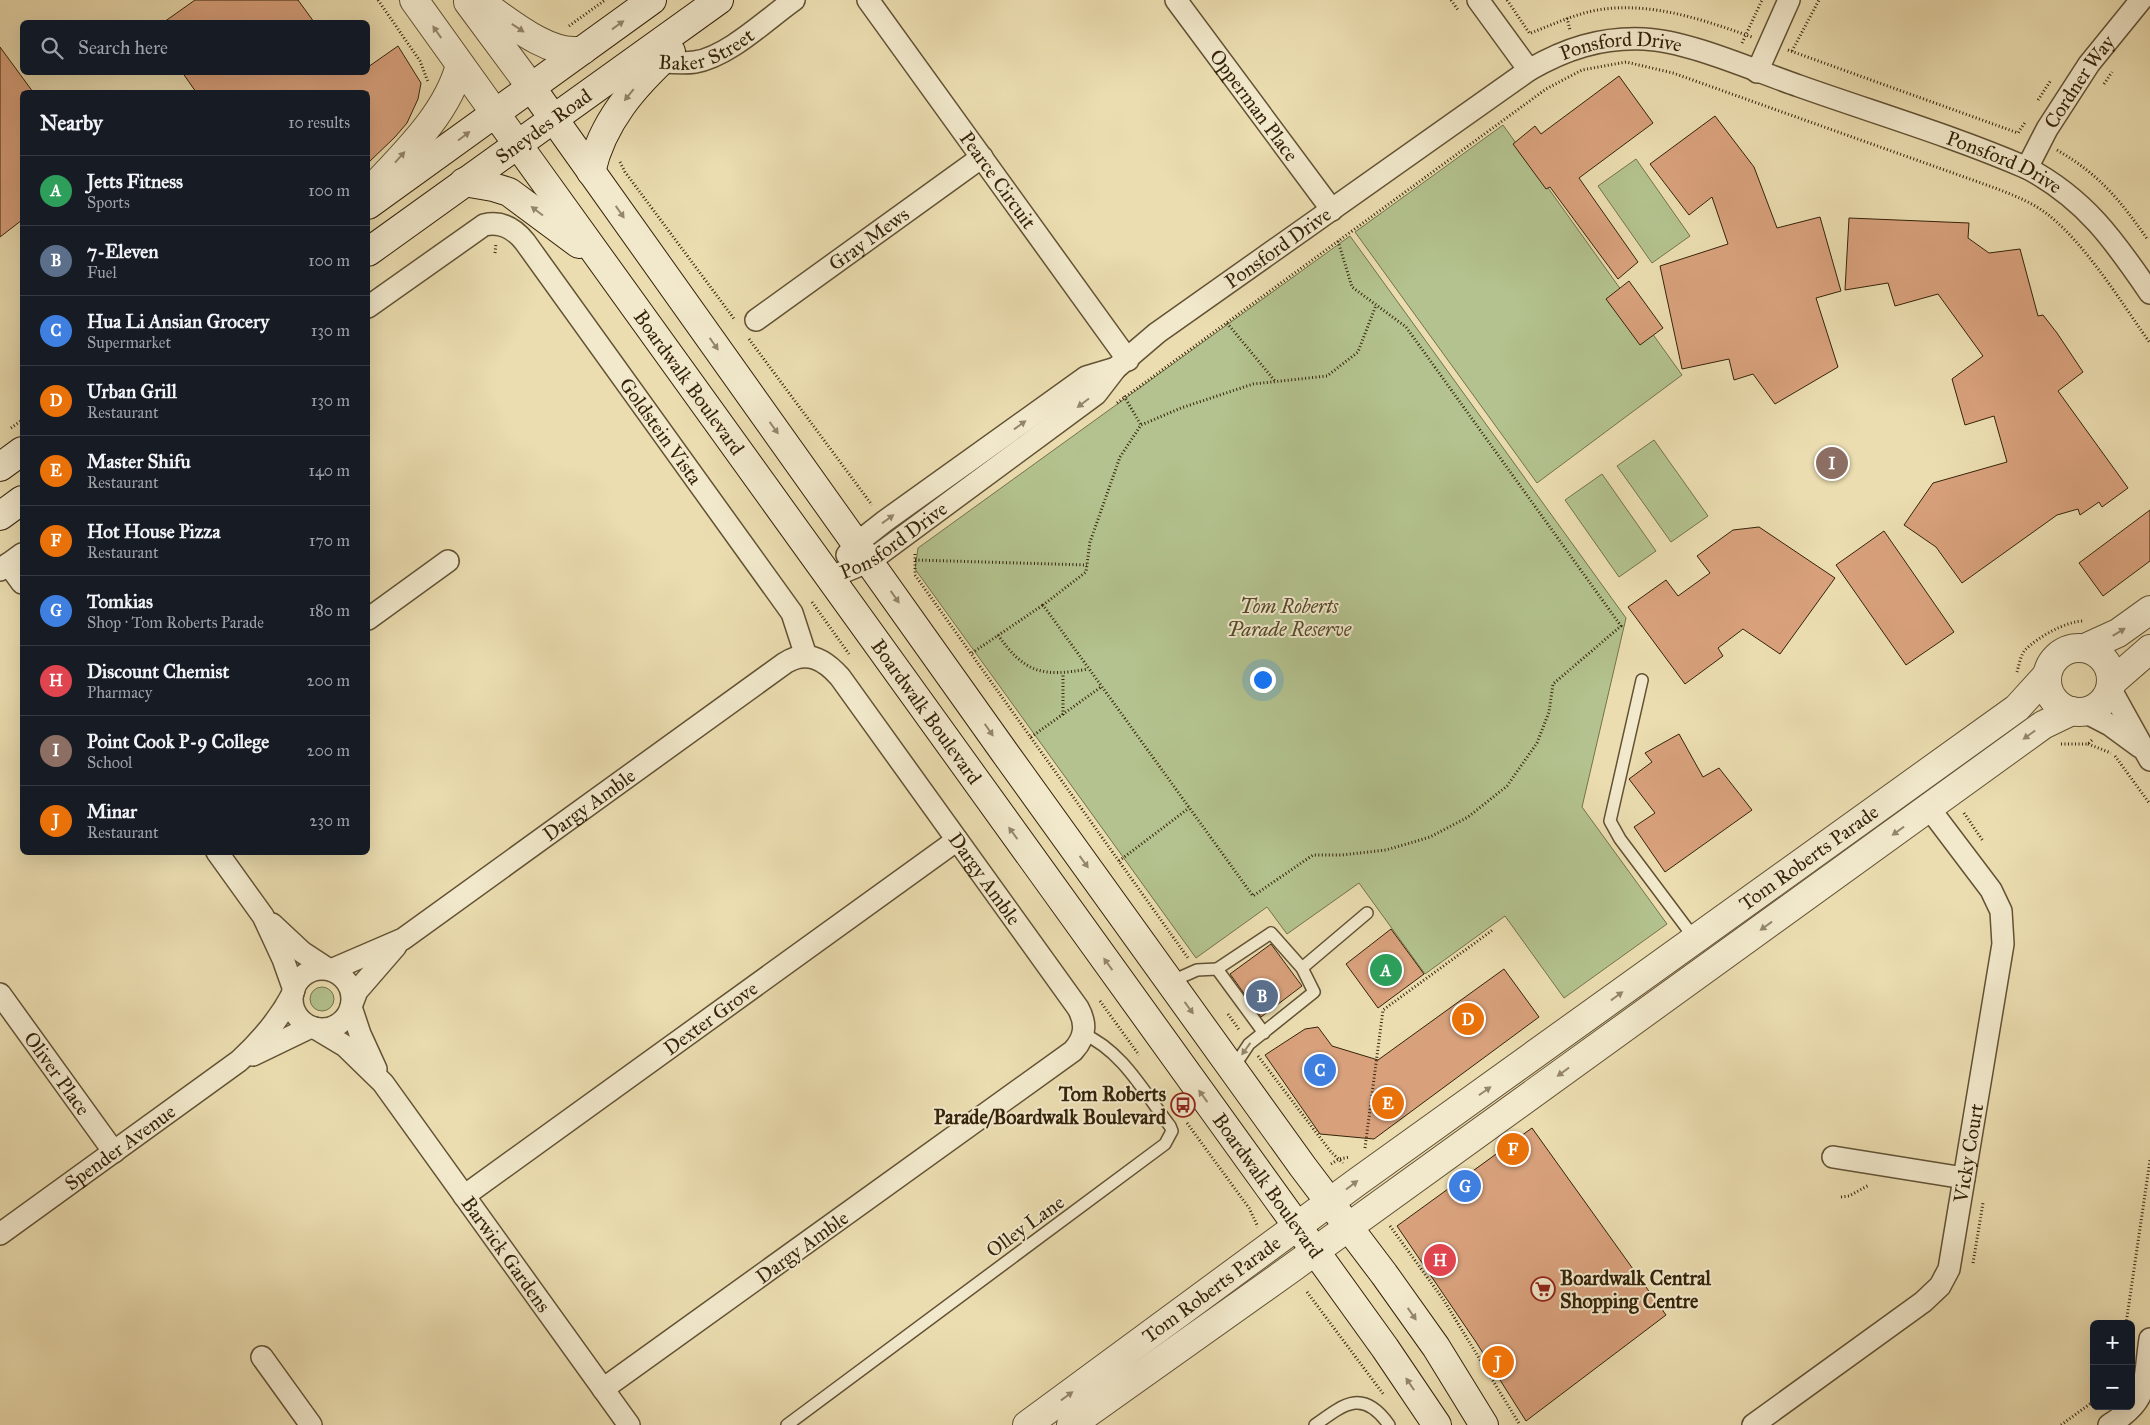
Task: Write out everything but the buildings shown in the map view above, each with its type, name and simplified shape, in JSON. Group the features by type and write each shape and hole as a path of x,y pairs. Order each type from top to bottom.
{"main road":[{"name":"Boardwalk Boulevard","path":"414,0 1298,1227 1314,1252 1385,1348 1437,1425"},
{"name":"Boardwalk Boulevard","path":"467,0 1170,982 1436,1347 1484,1425"},
{"path":"478,0 519,28 550,45 572,52 583,50"},
{"name":"Sneydes Road","path":"370,203 652,0"},
{"name":"Sneydes Road","path":"370,251 518,143 648,60 719,0"},
{"path":"591,172 601,139 648,60 727,0"},
{"path":"370,191 438,111 454,84 460,65"},
{"path":"464,182 493,186 509,192 540,213 603,263"},
{"path":"0,496 20,495"},
{"path":"0,516 20,501"},
{"path":"2150,610 2118,633 2085,648 2075,648 2057,657 2050,665 2047,684 2055,702 2078,712 2101,703 2111,685 2150,649"},
{"path":"2085,648 2101,657 2107,665 2111,685"},
{"name":"Tom Roberts Parade","path":"1036,1423 1357,1182 2017,708 2047,675"},
{"name":"Tom Roberts Parade","path":"1071,1425 1314,1252 2043,725 2078,712"},
{"path":"1565,1033 1602,1044"},
{"path":"1518,1068 1535,1092"}],"street":[{"name":"Baker Street","path":"648,60 688,62 710,58 726,49 794,0"},
{"name":"Pearce Circuit","path":"868,0 982,157 1122,364"},
{"name":"Opperman Place","path":"1176,0 1332,210"},
{"path":"1478,0 1529,70"},
{"path":"1757,72 1768,43 1789,0"},
{"name":"Cordner Way","path":"2027,168 2047,129 2089,64 2140,0"},
{"name":"Ponsford Drive","path":"863,552 899,539 1096,394 1122,364 1157,333 1529,70 1574,47 1629,38 1658,40 1674,44 2027,168 2053,182 2093,216 2150,293"},
{"name":"Gray Mews","path":"745,325 982,157"},
{"name":"Goldstein Vista","path":"370,306 479,228 495,224 514,230 525,242 792,613 806,656"},
{"name":"Ponsford Drive","path":"829,578 863,552 885,521 1086,377 1122,364"},
{"path":"370,618 448,561"},
{"path":"10,563 20,580"},
{"name":"Dargy Amble","path":"330,970 402,939 785,663 797,657 806,656 826,663 840,677 1078,1008 1084,1024 1083,1034 1078,1046 1063,1059 604,1389"},
{"path":"2111,685 2146,754"},
{"path":"2078,712 2110,725 2146,754"},
{"name":"Vicky Court","path":"1753,1425 1923,1302 1940,1286 1949,1269 2004,944 2001,911 1991,890 1929,808"},
{"name":"Dexter Grove","path":"464,1196 957,840"},
{"path":"219,855 263,916 283,959 293,991 293,1004 296,1014 313,1027 325,1028 335,1026 346,1017 351,1005 352,993 348,983 338,973 302,952 263,916"},
{"name":"Dargy Amble","path":"351,1005 362,984 402,939"},
{"path":"293,991 299,980 309,972 330,970"},
{"name":"Spender Avenue","path":"0,1234 239,1061 258,1044 277,1020 293,991"},
{"name":"Oliver Place","path":"0,994 114,1152"},
{"name":"Barwick Gardens","path":"351,1005 360,1034 383,1083"},
{"name":"Barwick Gardens","path":"313,1027 345,1046 383,1083 629,1425"},
{"name":"Spender Avenue","path":"239,1061 313,1027"},
{"path":"1833,1157 1964,1178"},
{"path":"2135,1382 2149,1345"},
{"path":"2107,1425 2133,1411 2142,1400 2149,1379 2149,1345"},
{"path":"262,1357 311,1425"},
{"path":"2107,1425 2119,1410"}],"lane":[{"path":"1642,680 1610,821 1620,839 1696,939"},
{"path":"1302,968 1367,912"},
{"path":"1170,982 1197,970 1217,969 1271,933 1302,968 1314,992 1249,1044 1233,1069"},
{"path":"1217,969 1264,1033"},
{"name":"Olley Lane","path":"787,1425 1165,1144 1172,1131 1170,1126 1111,1050 1098,1040 1083,1034"},
{"path":"1315,1425 1337,1409 1355,1402 1372,1407 1389,1425"}],"path":[{"path":"378,0 420,61 428,85"},
{"path":"566,27 605,0"},
{"path":"1792,52 1819,0"},
{"path":"1745,35 2018,133"},
{"path":"1108,409 1546,89 1582,70 1626,62 1674,73 1995,188 2029,202 2059,223 2078,244 2150,343"},
{"path":"2100,88 2116,66"},
{"path":"2058,151 2064,142"},
{"path":"619,157 625,172 745,325 885,521"},
{"path":"1042,606 1253,896 1312,855 1342,855 1386,850 1430,837 1468,817 1507,786 1537,743 1549,712 1553,684 1620,626 1406,327 1352,287 1338,241"},
{"path":"972,654 1042,606 1086,572 1090,542 1120,457 1141,425 1222,393 1253,384 1327,376 1358,352 1376,305"},
{"path":"1227,323 1275,381"},
{"path":"1121,392 1141,425"},
{"path":"899,539 915,551 914,575 1197,970"},
{"path":"914,560 1087,565"},
{"path":"998,636 1011,654 1031,669 1063,674 1088,669"},
{"path":"1063,674 1063,714"},
{"path":"1032,738 1101,686"},
{"path":"2088,744 2113,753 2150,804"},
{"path":"1119,861 1189,808"},
{"path":"1364,1151 1383,1010 1494,929"},
{"path":"1223,1007 1330,1152 1339,1159 1357,1182"},
{"path":"2127,1320 2150,1160"},
{"path":"1376,1207 1443,1299 1520,1425"},
{"path":"1307,1292 1385,1397"},
{"path":"2061,1425 2090,1404"}],"green space":[{"path":"1503,125 1682,375 1537,483 1355,232"},
{"path":"1636,159 1690,236 1652,263 1598,186"},
{"name":"Tom Roberts Parade Reserve","path":"1350,236 1626,618 1582,807 1667,924 1564,998 1505,916 1425,974 1359,883 1287,934 1267,907 1196,958 915,569 918,548"},
{"path":"1654,440 1708,516 1671,542 1617,466"},
{"path":"1602,474 1656,551 1619,577 1565,500"},
{"path":"322,987 331,990 334,999 331,1008 322,1011 313,1008 310,999 313,990"}],"place":[{"name":"Point Cook P-9 College","path":"1832,463"},
{"name":"Jetts Fitness","path":"1386,970"},
{"name":"7-Eleven","path":"1262,996"},
{"name":"Urban Grill","path":"1468,1019"},
{"name":"Hua Li Ansian Grocery","path":"1320,1070"},
{"name":"Master Shifu","path":"1388,1103"},
{"name":"Tom Roberts Parade/Boardwalk Boulevard","path":"1183,1105"},
{"name":"Hot House Pizza","path":"1513,1149"},
{"name":"Tomkias","path":"1465,1186"},
{"name":"Discount Chemist","path":"1440,1260"},
{"name":"Boardwalk Central Shopping Centre","path":"1543,1289"},
{"name":"Minar","path":"1498,1362"}]}
